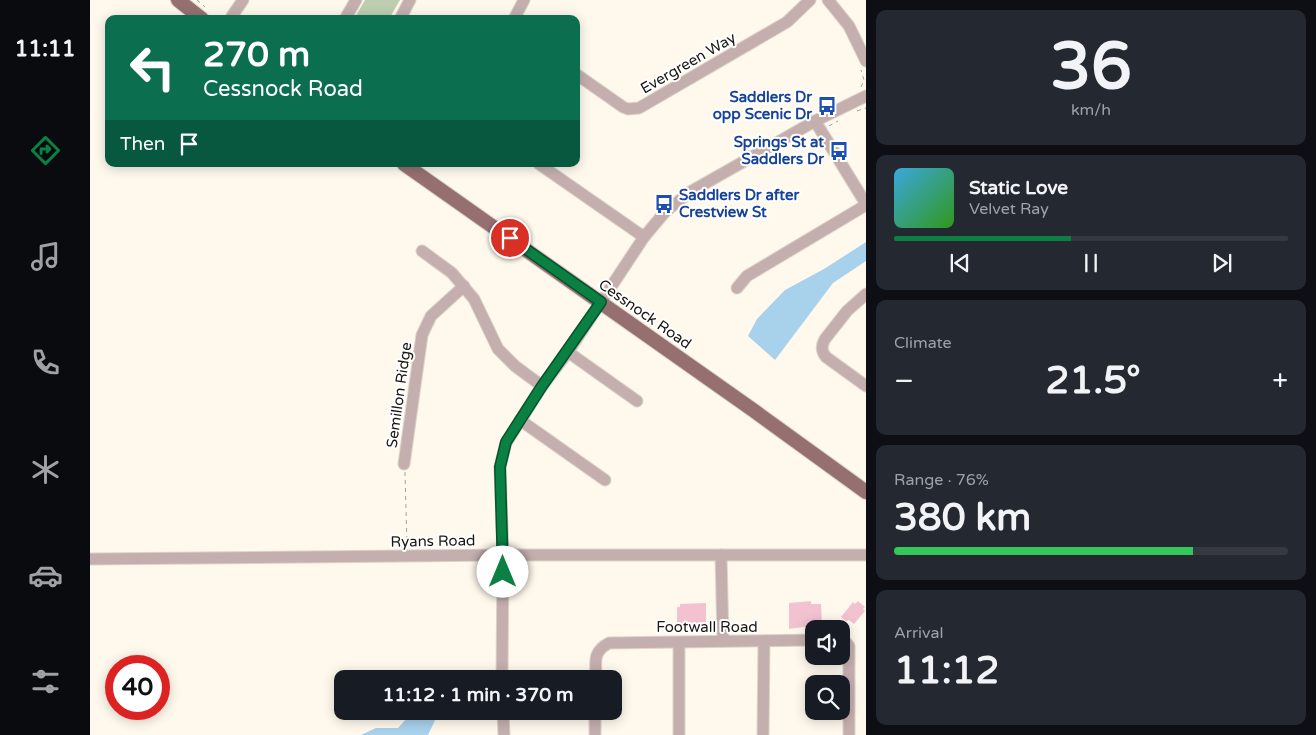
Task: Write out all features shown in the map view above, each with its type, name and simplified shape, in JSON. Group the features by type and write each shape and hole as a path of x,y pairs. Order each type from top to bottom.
{"main road":[{"path":"178,0 204,13"},
{"name":"Cessnock Road","path":"408,167 866,492"}],"street":[{"path":"233,15 243,0"},
{"path":"348,15 356,0"},
{"path":"402,15 410,0"},
{"path":"516,15 524,0"},
{"name":"Evergreen Way","path":"580,77 623,107 639,108 788,22 810,0"},
{"path":"828,0 849,26 863,63"},
{"path":"502,670 503,554 500,467 506,442 542,386 568,352 644,238 665,212 690,192 863,93"},
{"path":"737,288 747,276 866,204 815,121"},
{"path":"543,167 644,238"},
{"path":"422,251 452,273 464,286 474,299 498,349 515,366 542,386"},
{"name":"Semillon Ridge","path":"404,464 422,335 431,316 464,286"},
{"path":"866,294 847,311 822,345 822,352 826,357 866,386"},
{"path":"568,352 637,401"},
{"path":"520,420 605,480"},
{"name":"Ryans Road","path":"90,559 503,554 866,555"},
{"path":"721,555 723,641"},
{"name":"Footwall Road","path":"596,670 596,654 601,647 609,643 805,640"},
{"path":"679,642 679,735"},
{"path":"763,735 764,642"},
{"path":"849,665 849,735"},
{"path":"503,720 504,735"},
{"path":"595,720 595,735"}],"path":[{"path":"197,0 204,13"},
{"path":"863,63 863,93"},
{"path":"851,114 866,108"},
{"path":"827,127 838,121"},
{"path":"404,464 407,556"}],"green space":[{"path":"365,0 400,0 391,15 356,15"}],"water":[{"path":"866,242 866,261 833,283 775,360 748,336 757,319 785,290 824,269"},
{"path":"405,720 435,720 428,735 361,735 376,728 398,728"}],"building":[{"path":"811,601 811,604 821,604 822,620 805,620 805,627 789,629 789,603"},
{"path":"858,601 865,607 863,609 865,611 854,624 850,620 845,620 841,617 853,602 855,604"},
{"path":"706,603 706,631 699,631 699,628 677,630 677,607 680,607 680,604"}],"place":[{"name":"Saddlers Dr opp Scenic Dr","path":"827,106"},
{"name":"Springs St at Saddlers Dr","path":"839,151"},
{"name":"Saddlers Dr after Crestview St","path":"664,204"}],"route":[{"path":"503,572 500,467 506,442 542,386 568,352 601,302 510,238"}]}
